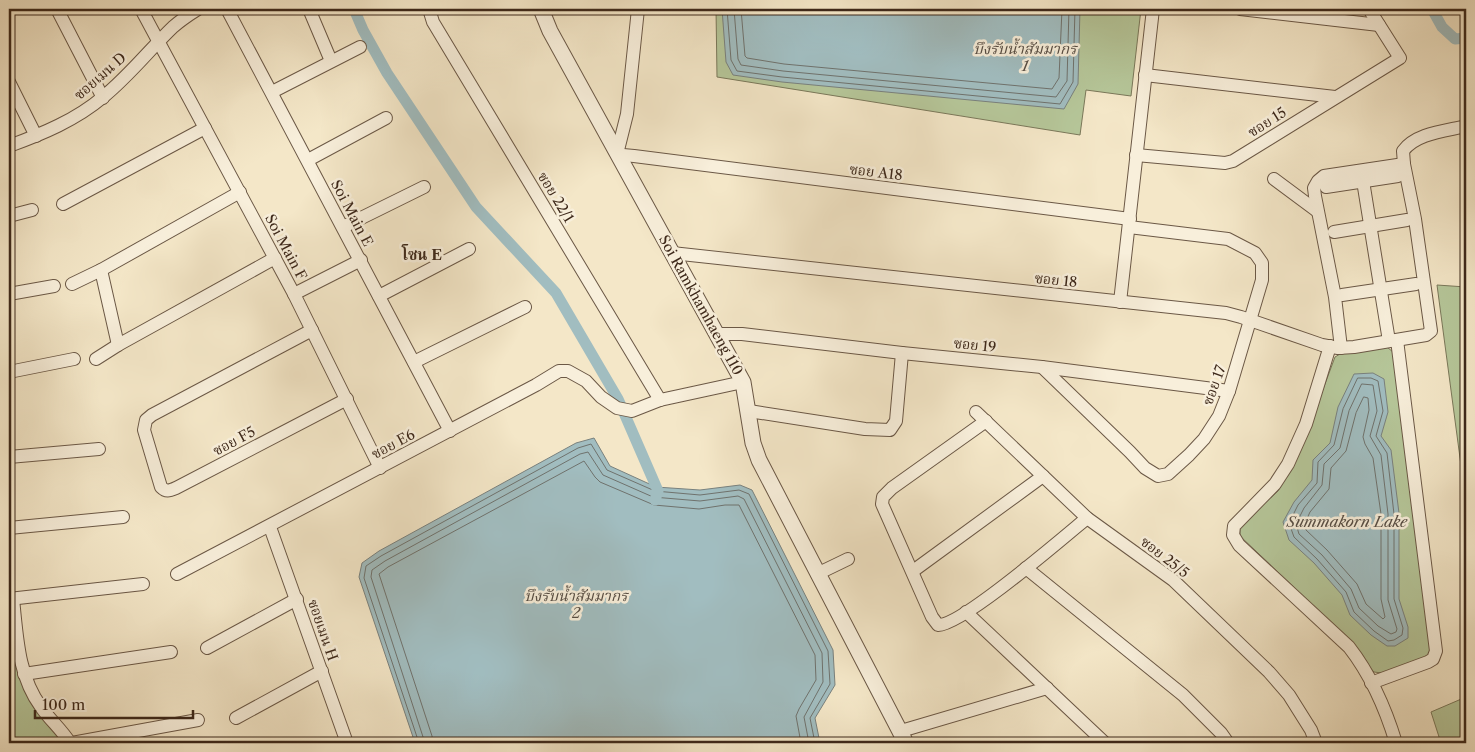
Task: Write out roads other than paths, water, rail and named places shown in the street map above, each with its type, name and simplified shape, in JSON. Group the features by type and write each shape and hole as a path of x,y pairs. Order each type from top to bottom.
{"street":[{"path":"56,9 103,98"},
{"name":"Soi Main F","path":"141,9 294,294 380,468"},
{"name":"ซอยเมน D","path":"9,146 36,136 70,119 103,98 175,25 198,9"},
{"name":"Soi Main E","path":"227,9 450,431"},
{"path":"309,9 331,61"},
{"name":"ซอย 22/1","path":"429,9 433,22 660,400"},
{"name":"Soi Ramkhamhaeng 110","path":"541,9 550,31 743,382 753,443 759,460 903,737"},
{"path":"618,156 627,114 638,9"},
{"path":"1120,302 1153,9"},
{"path":"1240,9 1379,25"},
{"path":"1369,9 1379,25"},
{"name":"ซอย 15","path":"1136,155 1225,163 1232,161 1400,58 1379,25"},
{"path":"272,92 360,47"},
{"path":"1145,75 1335,98"},
{"path":"9,82 36,136"},
{"path":"308,160 386,118"},
{"path":"1396,743 1371,683 1360,661 1349,646 1240,545 1233,535 1234,526 1275,484 1288,464 1336,347 1335,297 1314,188 1318,181 1324,176 1404,164 1403,150 1408,144 1430,135 1466,126"},
{"path":"63,204 205,128"},
{"name":"ซอย A18","path":"618,156 634,156 1129,223"},
{"name":"ซอย 18","path":"672,253 1226,313 1336,347 1426,335 1431,331 1415,219 1404,164"},
{"path":"1326,187 1398,176"},
{"path":"1274,180 1317,211"},
{"path":"1363,181 1381,289 1393,340 1436,651 1433,659 1428,662 1371,683"},
{"path":"343,227 424,187"},
{"path":"72,284 101,270 240,192"},
{"path":"9,216 32,210"},
{"path":"1334,232 1407,220"},
{"name":"ซอย 17","path":"1042,367 1145,468 1158,476 1168,474 1177,466 1204,439 1219,416 1229,392 1262,280 1262,263 1255,253 1243,245 1228,239 1129,223"},
{"path":"379,296 469,249"},
{"path":"96,359 275,258"},
{"path":"294,294 360,260"},
{"path":"101,270 118,345"},
{"path":"1342,295 1416,284"},
{"path":"9,294 54,286"},
{"path":"414,362 525,307"},
{"name":"ซอย F5","path":"312,330 152,415 146,420 144,430 161,486 164,490 169,491 347,399"},
{"name":"ซอย 19","path":"717,334 742,334 1042,367 1229,392"},
{"path":"749,411 865,429 890,430 896,421 902,353"},
{"path":"9,372 74,360"},
{"name":"ซอย E6","path":"178,574 270,527 559,371 568,371 586,381 601,397 617,408 631,410 660,400"},
{"path":"660,400 743,382"},
{"name":"ซอย 25/5","path":"976,412 1087,518 1173,580 1269,672 1289,695 1311,730 1316,743"},
{"path":"986,421 892,488 884,497 882,504 932,617 938,625 944,626 966,612 1026,568 1087,518"},
{"path":"9,457 99,449"},
{"path":"913,571 1043,476"},
{"path":"9,528 123,517"},
{"name":"ซอยเมน H","path":"270,527 347,743"},
{"path":"818,574 848,559"},
{"path":"1026,568 1183,695 1228,743"},
{"path":"143,584 11,599 21,665 29,688 40,707 71,743 198,720"},
{"path":"207,648 297,599"},
{"path":"966,612 1106,743"},
{"path":"24,674 171,652"},
{"path":"236,718 322,671"},
{"path":"903,737 1047,688"}],"water":[{"name":"บึงรับน้ำสัมมากร 1","path":"722,9 1080,9 1078,84 1064,109 782,82 733,75 726,62"},
{"name":"Summakorn Lake","path":"1373,373 1384,379 1388,412 1381,436 1391,450 1399,513 1399,599 1408,627 1408,638 1395,646 1387,646 1371,635 1350,615 1342,595 1314,563 1289,540 1283,522 1294,502 1312,480 1313,460 1330,443 1338,407 1354,374"},
{"name":"บึงรับน้ำสัมมากร 2","path":"594,438 610,466 656,487 700,490 740,485 752,490 833,650 835,685 815,718 820,743 415,743 359,577 362,563 379,551 576,443"}],"waterway":[{"path":"354,9 363,30 387,73 476,207 556,293 618,399 658,491 655,500"},
{"path":"1432,9 1442,27 1455,39 1466,38"}],"district":[{"name":"โซน E","path":"422,254"}]}
